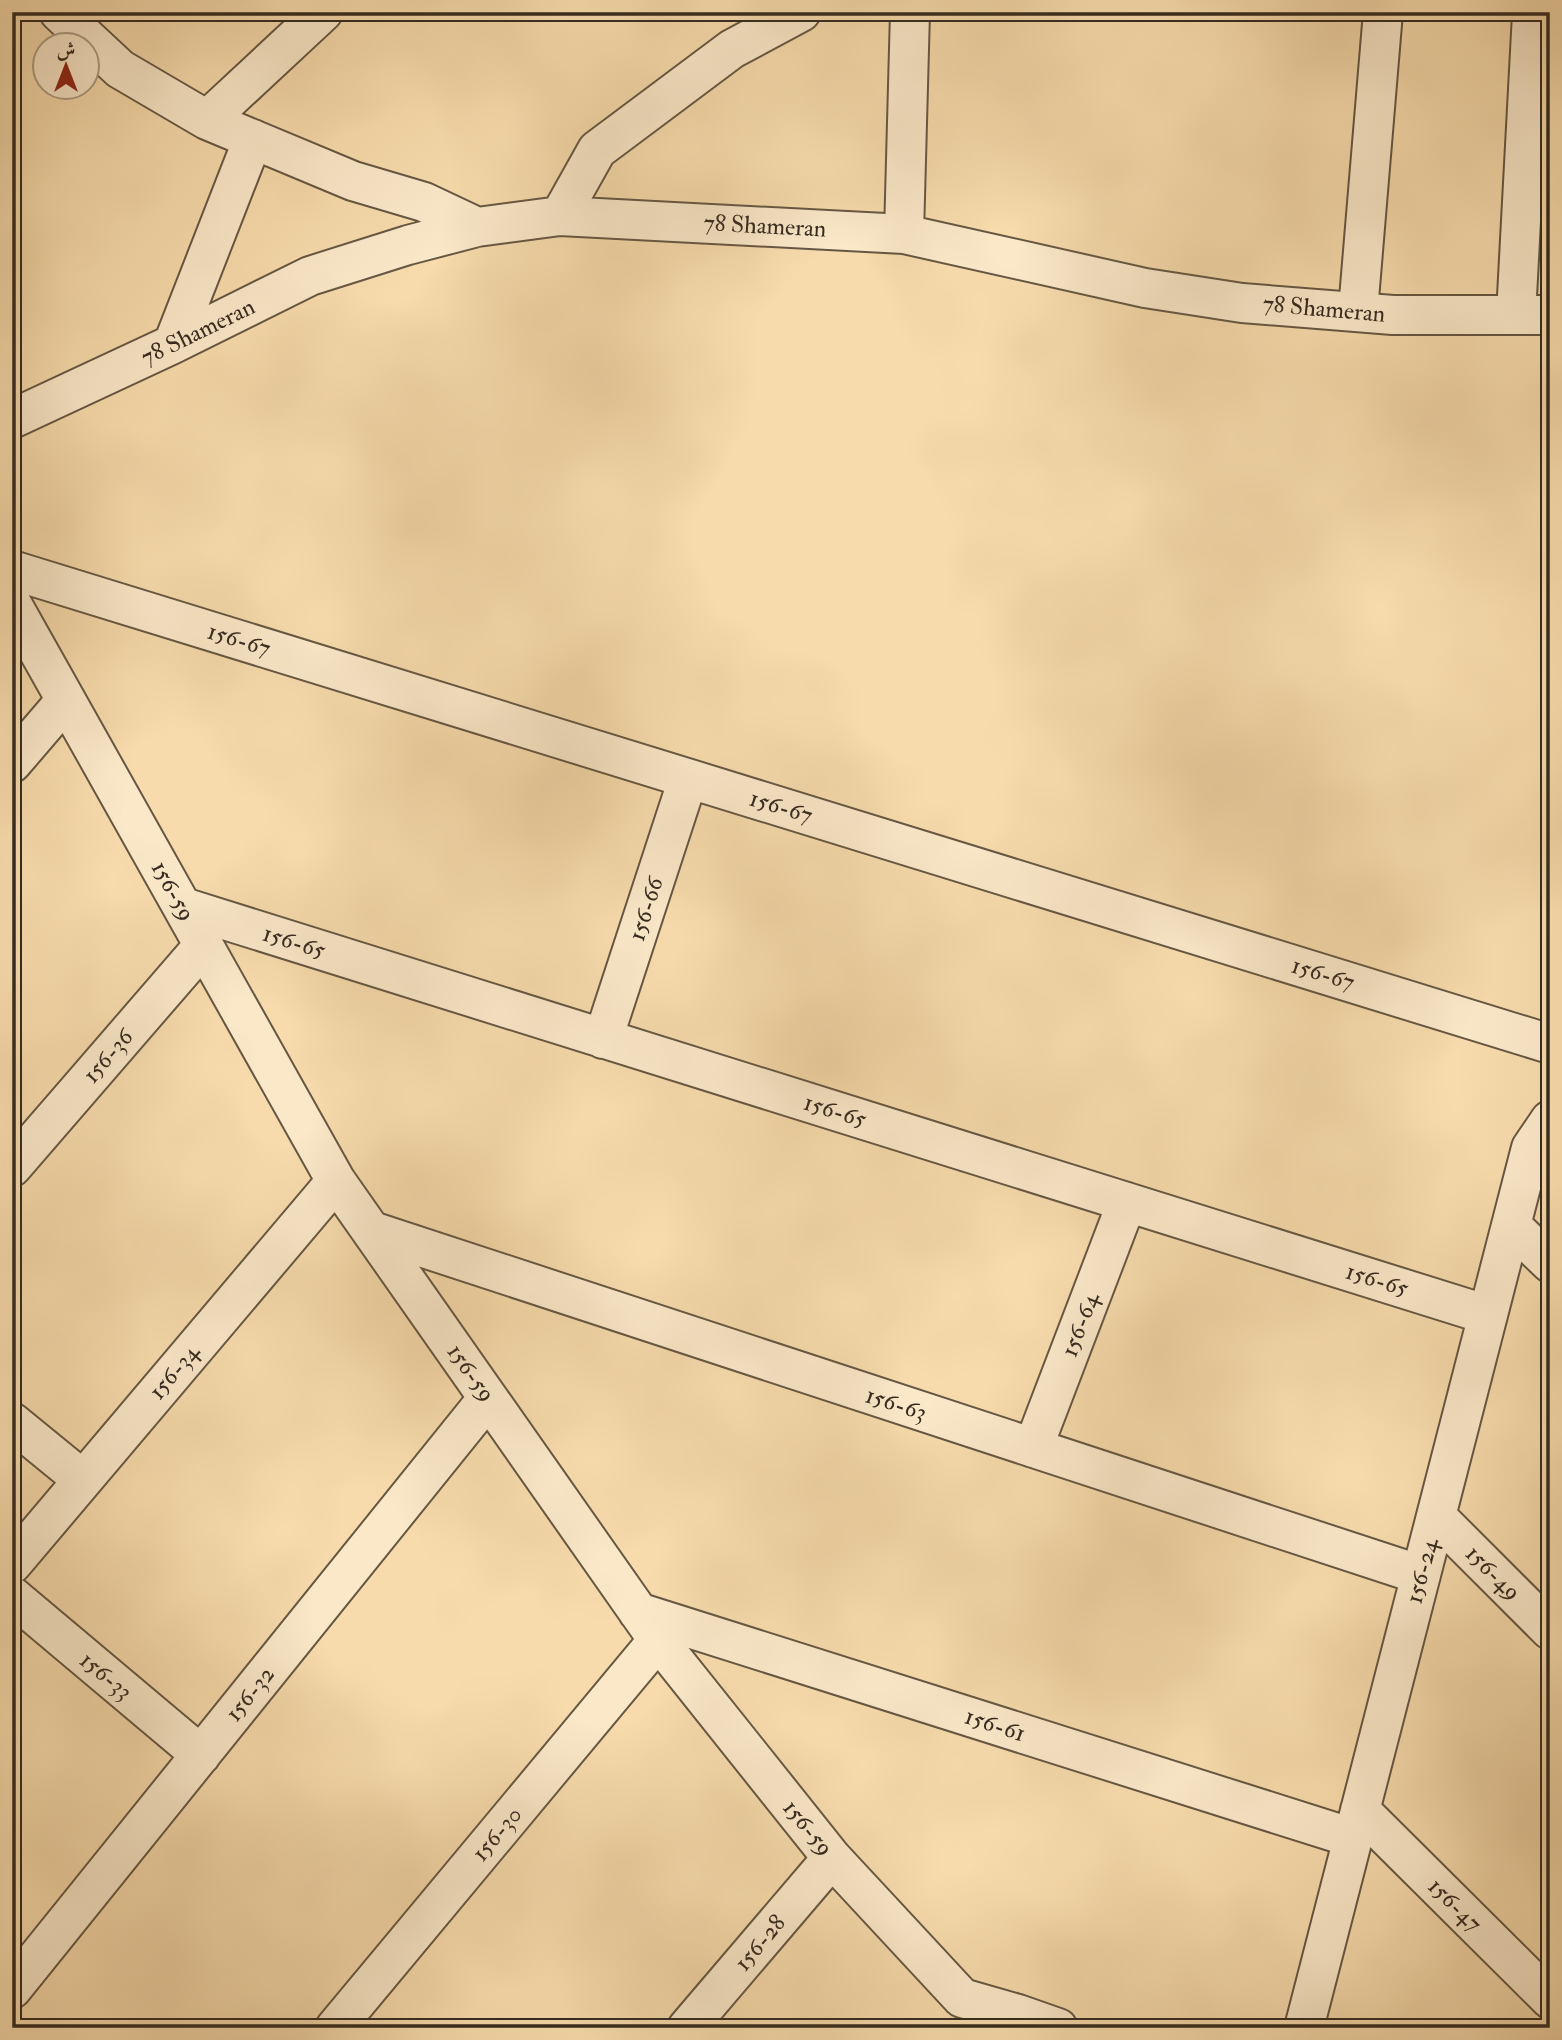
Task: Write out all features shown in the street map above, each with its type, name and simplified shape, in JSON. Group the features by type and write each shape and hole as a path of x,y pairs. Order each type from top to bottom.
{"street":[{"path":"59,12 120,69 207,120 353,181 424,202 477,227"},
{"path":"207,120 323,12"},
{"path":"561,216 597,150 732,49 801,12"},
{"path":"904,234 910,12"},
{"path":"1358,311 1383,12"},
{"path":"1533,315 1537,17"},
{"path":"173,344 253,139"},
{"name":"78 Shameran","path":"12,419 310,276 408,245 477,227 561,216 904,234 1145,288 1242,303 1394,315 1533,315"},
{"name":"156-67","path":"12,570 1550,1044"},
{"name":"156-59","path":"12,604 336,1181 648,1626 832,1858 962,1998 1012,2021 1058,2028"},
{"path":"12,763 66,700"},
{"name":"156-66","path":"603,1039 688,779"},
{"name":"156-65","path":"183,907 1488,1315"},
{"name":"156-36","path":"12,1167 204,945"},
{"name":"156-24","path":"1304,2028 1531,1148 1550,1120"},
{"name":"156-34","path":"12,1564 336,1181"},
{"name":"156-64","path":"1033,1448 1127,1202"},
{"path":"1511,1224 1550,1263"},
{"name":"156-63","path":"372,1231 1420,1575"},
{"name":"156-32","path":"12,1989 488,1398"},
{"path":"12,1422 83,1480"},
{"name":"156-49","path":"1436,1516 1550,1630"},
{"name":"156-33","path":"12,1596 201,1755"},
{"name":"156-61","path":"648,1626 1356,1824"},
{"name":"156-30","path":"335,2028 648,1626"},
{"name":"156-47","path":"1356,1824 1550,1999"},
{"name":"156-28","path":"687,2028 832,1858"}]}
